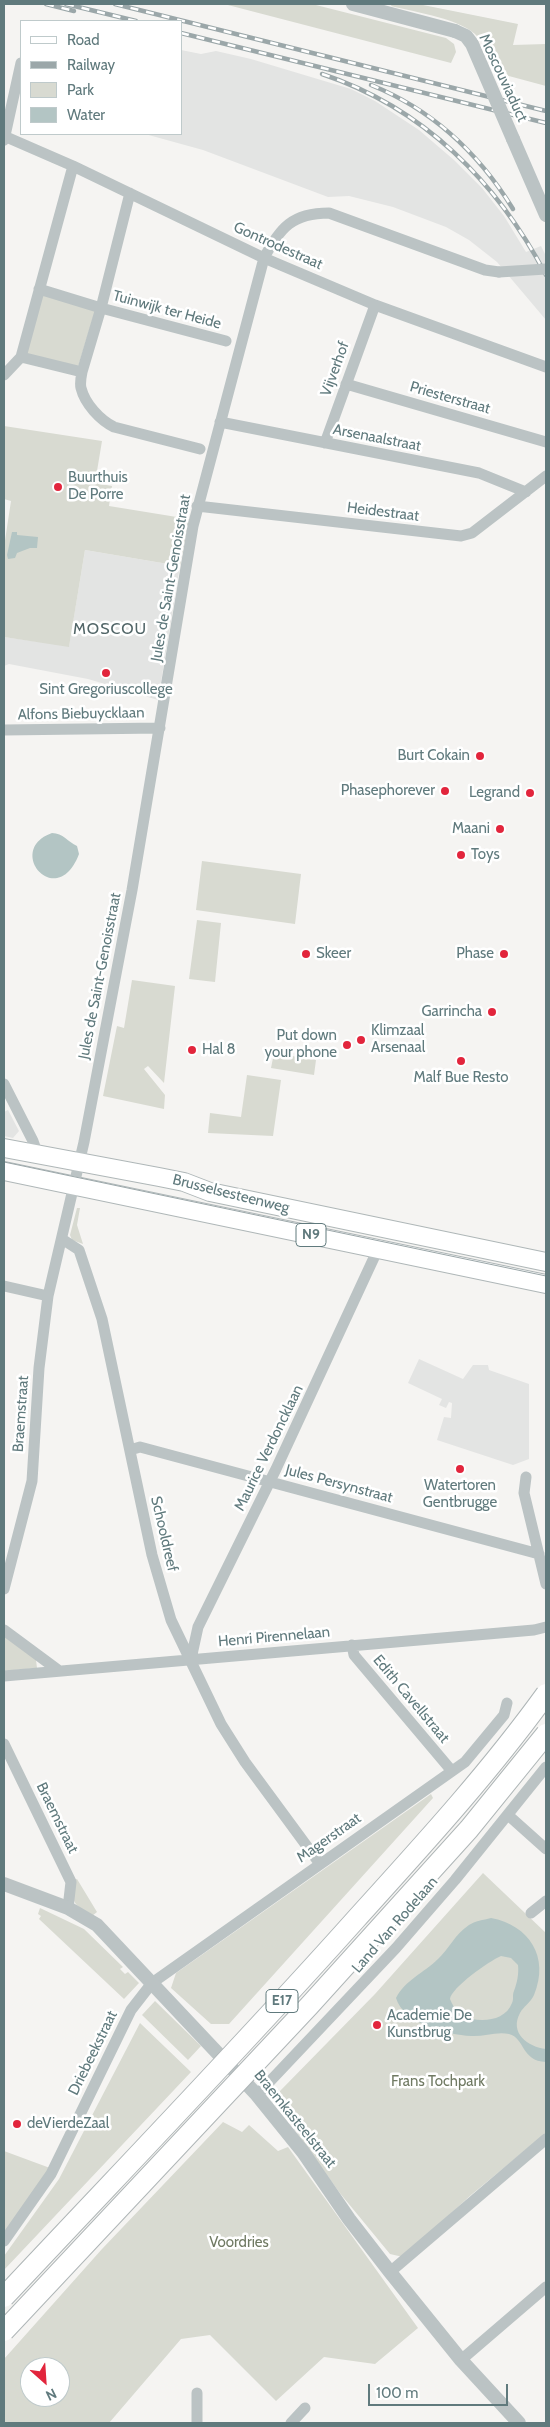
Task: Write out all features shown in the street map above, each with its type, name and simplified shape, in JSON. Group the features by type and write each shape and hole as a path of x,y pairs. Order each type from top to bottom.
{"highway":[{"name":"E17","path":"4,2297 295,1988 451,1814 517,1734 546,1694"},
{"name":"E17","path":"4,2331 329,1984 469,1830 546,1734"}],"main road":[{"name":"Brusselsesteenweg","path":"4,1148 184,1182 210,1192 546,1262"},
{"name":"Brusselsesteenweg","path":"4,1171 546,1284"}],"street":[{"name":"Moscouviaduct","path":"352,4 455,31 466,36 472,44 546,215"},
{"path":"5,138 20,68"},
{"name":"Gontrodestraat","path":"5,138 73,166 264,258 375,305 546,367"},
{"path":"4,375 21,357 73,166"},
{"name":"Tuinwijk ter Heide","path":"130,193 101,308 82,372 81,388 93,409 104,422 114,427 206,451"},
{"name":"Jules de Saint-Genoisstraat","path":"75,1186 132,890 206,451 220,422 264,258 280,230 289,223 301,216 314,213 329,213 478,268 499,272 546,269"},
{"name":"Tuinwijk ter Heide","path":"39,289 101,308 226,341"},
{"name":"Vijverhof","path":"324,442 375,305"},
{"path":"21,357 82,372"},
{"name":"Priesterstraat","path":"346,384 546,442"},
{"name":"Arsenaalstraat","path":"220,422 479,473 526,492"},
{"name":"Heidestraat","path":"197,506 461,536 472,533 546,476"},
{"name":"Alfons Biebuycklaan","path":"4,730 160,728"},
{"path":"4,1084 33,1141 38,1155"},
{"path":"62,1240 75,1186"},
{"name":"Braemstraat","path":"4,1590 32,1481 39,1368 48,1296 56,1255 62,1240"},
{"name":"Schooldreef","path":"62,1240 79,1250 102,1319 152,1555 172,1620 191,1659 194,1671 221,1724 320,1864"},
{"name":"Maurice Verdoncklaan","path":"191,1659 198,1627 271,1481 378,1249"},
{"path":"4,1286 48,1296"},
{"name":"Jules Persynstraat","path":"130,1450 140,1447 539,1554"},
{"path":"526,1477 524,1493 546,1584"},
{"name":"Henri Pirennelaan","path":"4,1676 534,1630 546,1627"},
{"path":"4,1630 58,1670"},
{"name":"Edith Cavellstraat","path":"352,1645 354,1655 451,1770"},
{"name":"Magerstraat","path":"152,1983 470,1756 504,1715 507,1703"},
{"name":"Braemstraat","path":"4,1744 71,1882 68,1908"},
{"name":"Land Van Rodelaan","path":"257,2095 396,1948 546,1767"},
{"path":"508,1815 546,1849"},
{"name":"Braemkasteelstraat","path":"4,1884 68,1908 97,1925 257,2095 303,2152 349,2219 390,2272 461,2360 519,2423"},
{"path":"531,1912 546,1901"},
{"name":"Driebeekstraat","path":"4,2241 51,2174 131,2010 152,1983"},
{"path":"390,2272 546,2139"},
{"path":"461,2360 546,2287"},
{"path":"197,2393 197,2423"},
{"path":"290,2423 305,2408"}],"shaded area":[{"path":"182,50 201,54 216,51 251,59 351,89 375,101 419,130 454,160 482,188 504,216 526,252 541,246 546,256 546,320 497,262 469,240 446,227 393,207 349,196 328,197 203,150 149,135 182,135"},
{"path":"85,550 180,566 158,700 88,679 9,664 4,666 4,637 69,646"},
{"path":"8,1110 19,1131 13,1138 4,1136 4,1112"},
{"path":"419,1359 463,1379 473,1365 488,1365 489,1370 529,1384 529,1459 513,1465 437,1440 444,1417 451,1418 452,1403 449,1402 446,1408 439,1405 442,1399 408,1383"}],"green space":[{"path":"224,4 312,4 446,38 454,44 456,52 451,63"},
{"path":"392,4 418,4 518,24 513,45 546,44 546,86 494,72 481,41 471,31 461,25 438,17 391,6"},
{"path":"41,292 96,308 78,367 24,354"},
{"path":"4,426 102,441 95,483 112,486 109,506 189,519 180,566 85,550 69,647 4,637 4,547 11,501 4,499"},
{"path":"202,861 301,874 295,924 196,910"},
{"path":"197,920 221,923 215,982 189,979"},
{"path":"132,980 175,986 164,1083 148,1066 144,1069 165,1095 164,1109 103,1096 117,1026 124,1028"},
{"path":"274,1053 316,1060 314,1075 271,1068"},
{"path":"247,1075 281,1080 273,1136 208,1133 210,1113 241,1117"},
{"path":"77,1208 80,1208 77,1225 83,1244 72,1240 70,1235"},
{"path":"4,1634 36,1660 37,1668 4,1671"},
{"path":"431,1794 433,1798 229,2024 211,2024 171,1988 176,1973"},
{"name":"Frans Tochpark","path":"483,1873 546,1933 546,2133 471,2195 403,2257 390,2254 339,2192 278,2106 280,2091 375,1994"},
{"path":"77,1879 97,1912 92,1916 75,1902 73,1894 74,1880"},
{"path":"40,1908 84,1929 123,1967 120,1969 125,1974 128,1972 139,1983 124,1999 39,1919 41,1916 38,1914"},
{"path":"155,2001 201,2046 188,2060 142,2015"},
{"path":"140,2023 191,2072 4,2270 4,2256 59,2179"},
{"name":"Voordries","path":"223,2122 242,2132 249,2125 278,2151 288,2147 418,2328 375,2364 324,2357 276,2401 210,2335 181,2339 109,2423 4,2423 4,2359 102,2249"},
{"path":"4,2151 50,2168 4,2233"}],"water":[{"path":"12,532 17,532 17,535 38,537 37,548 30,548 17,553 15,558 8,559 7,555"},
{"path":"52,833 62,836 77,846 79,854 70,870 59,878 48,877 39,872 34,862 33,852 38,841"},
{"path":"491,1918 516,1928 526,1935 533,1945 539,1968 538,1981 533,1998 520,2013 517,2027 522,2038 527,2042 546,2049 546,2062 532,2058 518,2040 509,2034 461,2035 427,2026 407,2014 400,2007 396,1998 404,1986 433,1964 464,1929 474,1922","holes":["501,1956 511,1958 518,1965 518,1975 513,1992 513,2002 505,2013 501,2016 484,2020 472,2019 458,2012 450,1999 457,1988 471,1975 495,1959"]}],"tram line":[{"path":"4,1162 546,1276"}],"railway":[{"path":"46,4 74,11"},
{"path":"66,4 132,20"},
{"path":"115,4 179,20"},
{"path":"182,21 546,111"},
{"path":"182,33 546,123"},
{"path":"322,74 359,89 393,107 425,128 454,152 505,209 546,275"},
{"path":"371,85 414,107 452,135 485,169 513,209"}],"place":[{"name":"Buurthuis De Porre","path":"58,487"},
{"name":"Sint Gregoriuscollege","path":"106,673"},
{"name":"Burt Cokain","path":"480,756"},
{"name":"Phasephorever","path":"445,791"},
{"name":"Legrand","path":"530,793"},
{"name":"Maani","path":"500,829"},
{"name":"Toys","path":"461,855"},
{"name":"Skeer","path":"306,954"},
{"name":"Phase","path":"504,954"},
{"name":"Garrincha","path":"492,1012"},
{"name":"Klimzaal Arsenaal","path":"361,1040"},
{"name":"Put down your phone","path":"347,1045"},
{"name":"Hal 8","path":"192,1050"},
{"name":"Malf Bue Resto","path":"461,1061"},
{"name":"Watertoren Gentbrugge","path":"460,1469"},
{"name":"Academie De Kunstbrug","path":"377,2025"},
{"name":"deVierdeZaal","path":"17,2124"}],"district":[{"name":"MOSCOU","path":"110,629"}]}
